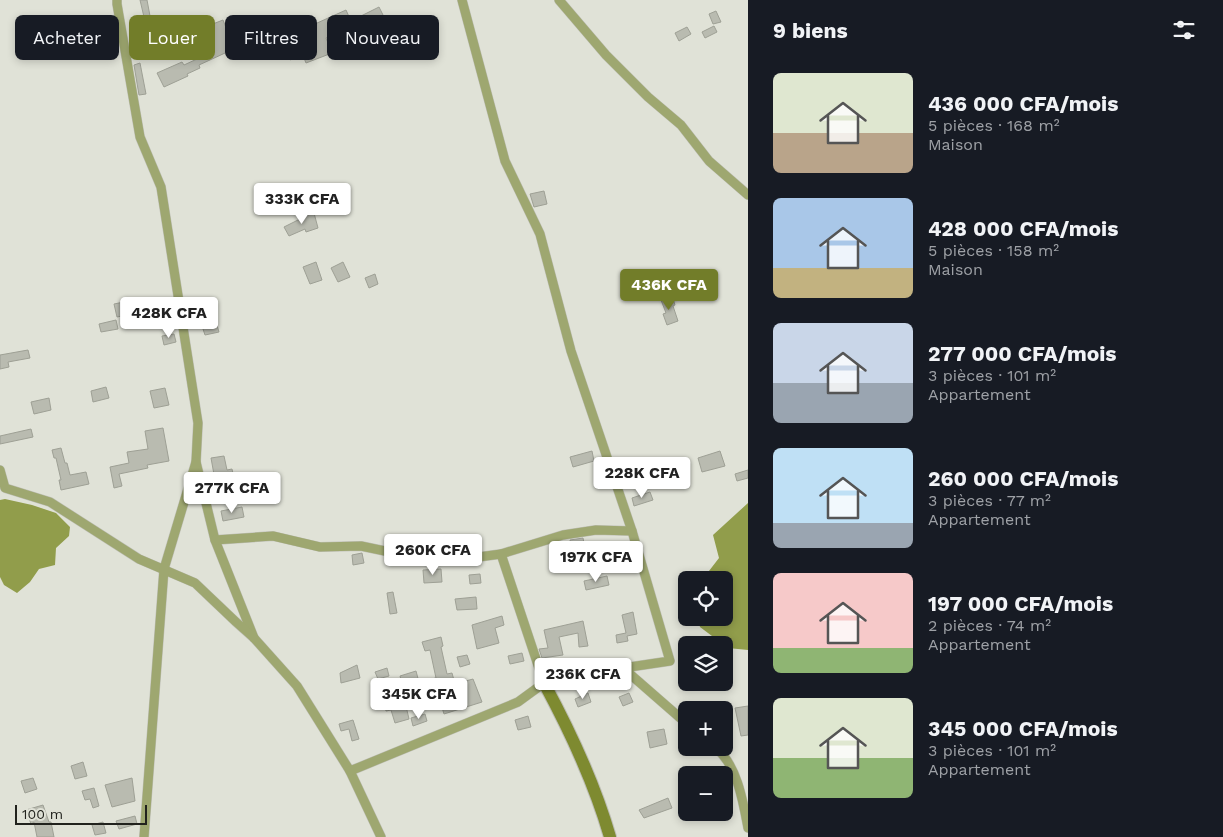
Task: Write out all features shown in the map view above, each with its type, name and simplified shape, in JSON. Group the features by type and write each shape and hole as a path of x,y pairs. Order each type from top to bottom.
{"street":[{"path":"118,0 117,4 140,137 161,187 198,423 196,462 164,569 144,837"},
{"path":"350,771 518,702 544,683 582,668 623,668 670,661 632,531 572,351 540,234 505,161 462,0"},
{"path":"559,0 606,54 648,97 681,125 709,161 748,195"},
{"path":"196,462 214,540 254,638"},
{"path":"0,470 2,488 50,502 139,559 195,584 254,638 297,686 350,771 382,837"},
{"path":"214,540 273,536 320,547 361,546 404,555 471,558 500,554 563,535 596,530 632,531"},
{"path":"500,554 544,683 565,721 605,818 610,837"},
{"path":"623,668 678,716"},
{"path":"724,756 741,792 748,828"}],"shaded area":[{"path":"5,499 56,513 70,527 69,536 56,548 55,565 39,569 30,582 17,593 4,585 0,577 0,500"},
{"path":"748,503 748,650 733,648 733,636 712,636 700,626 733,626 733,571 709,571 719,558 713,535"}],"building":[{"path":"140,0 147,0 150,15 144,15"},
{"path":"379,7 383,15 363,15"},
{"path":"346,10 348,15 335,15"},
{"path":"716,11 721,22 713,24 709,14"},
{"path":"327,19 327,55 317,59 317,23"},
{"path":"223,20 225,25 225,53 215,58 215,23"},
{"path":"714,26 717,32 705,38 702,32"},
{"path":"687,27 691,34 679,41 675,33"},
{"path":"195,60 210,60 199,65 200,68 187,74 188,76 164,87 157,73 182,62 184,65"},
{"path":"140,63 146,94 139,95 134,65"},
{"path":"544,191 547,204 534,207 530,194"},
{"path":"314,213 318,228 306,232 305,229 289,236 284,227 301,217"},
{"path":"316,262 322,280 310,284 303,267"},
{"path":"343,262 350,277 338,282 331,268"},
{"path":"375,274 378,284 369,288 365,278"},
{"path":"672,296 678,321 667,325 663,314 666,313 661,300"},
{"path":"124,302 127,315 117,317 114,304"},
{"path":"116,320 118,329 101,332 99,324"},
{"path":"216,322 219,332 205,335 202,326"},
{"path":"174,334 176,342 164,345 162,336"},
{"path":"28,350 30,358 8,362 9,367 0,369 0,355"},
{"path":"106,387 109,398 93,402 91,391"},
{"path":"165,388 169,405 154,408 150,391"},
{"path":"49,398 51,410 34,414 31,402"},
{"path":"163,428 169,461 147,465 148,468 119,474 122,486 114,488 110,467 129,463 127,452 148,449 145,431"},
{"path":"31,429 33,437 0,444 0,436"},
{"path":"61,448 70,475 86,472 89,484 61,490 59,480 61,480 56,458 54,458 52,450"},
{"path":"592,451 594,461 573,467 570,457"},
{"path":"720,451 725,466 702,472 698,458"},
{"path":"224,456 227,470 232,469 236,487 217,491 211,458"},
{"path":"748,470 748,478 737,481 735,474"},
{"path":"650,492 653,500 634,506 632,498"},
{"path":"242,507 244,517 223,521 221,511"},
{"path":"583,538 588,564 578,566 576,551 572,551 570,540"},
{"path":"362,553 364,563 353,565 352,555"},
{"path":"441,569 442,582 424,583 423,570"},
{"path":"480,574 481,583 470,584 469,575"},
{"path":"607,576 609,585 586,590 584,581"},
{"path":"393,592 397,613 390,614 387,593"},
{"path":"476,597 477,609 457,610 455,599"},
{"path":"633,612 637,634 627,636 628,641 617,643 616,635 626,633 622,615"},
{"path":"502,616 504,625 495,628 499,643 477,649 472,625"},
{"path":"583,621 588,646 579,647 578,633 559,637 563,655 542,658 539,649 548,648 544,630"},
{"path":"441,637 443,646 441,647 447,674 452,673 455,684 473,679 482,702 444,714 441,704 459,699 455,685 434,689 431,679 436,678 430,650 425,651 422,642"},
{"path":"522,653 524,661 510,664 508,656"},
{"path":"467,655 470,664 460,667 457,657"},
{"path":"357,665 360,678 341,683 340,673"},
{"path":"387,668 389,676 378,679 375,672"},
{"path":"416,671 420,686 404,691 400,676"},
{"path":"402,689 409,719 395,723 391,710 386,711 382,695"},
{"path":"588,693 591,702 578,707 575,699"},
{"path":"629,693 633,702 623,706 619,697"},
{"path":"748,706 748,735 741,736 735,708"},
{"path":"425,714 427,721 413,726 411,718"},
{"path":"528,716 531,727 518,730 515,720"},
{"path":"353,720 359,739 352,741 349,729 341,731 339,724"},
{"path":"664,729 667,744 650,748 647,732"},
{"path":"83,762 87,776 75,779 71,766"},
{"path":"33,778 37,789 25,793 21,781"},
{"path":"132,778 135,801 112,807 105,785"},
{"path":"94,788 99,806 93,808 90,799 85,800 82,791"},
{"path":"668,798 672,808 644,818 639,810"},
{"path":"43,805 49,822 51,822 54,837 37,837 34,822 31,824 26,810"},
{"path":"135,816 137,824 119,829 116,821"},
{"path":"103,822 106,833 95,835 92,825"}]}
